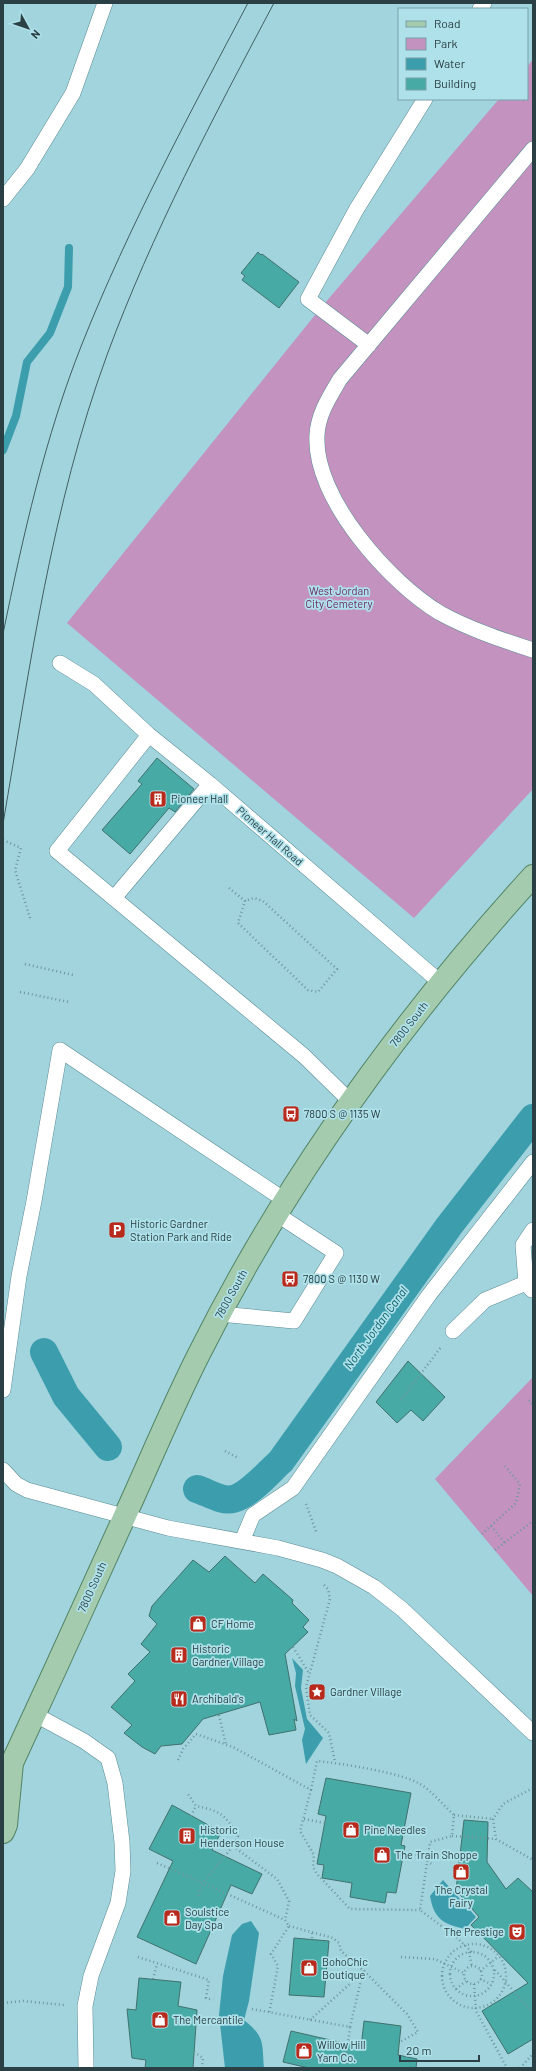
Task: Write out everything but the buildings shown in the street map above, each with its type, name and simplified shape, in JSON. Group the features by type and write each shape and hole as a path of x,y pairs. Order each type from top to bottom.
{"main road":[{"name":"7800 South","path":"3,1832 6,1824 7,1767 34,1714 124,1516 200,1353 220,1314 282,1208 351,1102 441,982 533,876"}],"lane":[{"path":"3,199 27,169 73,92 106,3"},
{"path":"369,345 308,299 356,210 424,100"},
{"path":"533,149 340,379 321,416 317,435 318,450 323,471 340,510 377,558 408,589 424,602 468,627 533,650"},
{"path":"515,170 533,161"},
{"name":"Pioneer Hall Road","path":"60,663 94,684 149,735 210,784 441,982"},
{"path":"149,735 56,851 304,1056 351,1102"},
{"path":"114,898 210,784"},
{"path":"3,1390 19,1276 34,1201 60,1050 282,1208 336,1253 294,1322 220,1314"},
{"path":"242,1541 253,1515 288,1492 297,1481 429,1295 533,1162"},
{"path":"453,1331 485,1300 530,1287 523,1245 533,1230"},
{"path":"3,1470 16,1484 28,1490 168,1528 242,1541 322,1560 349,1572 374,1587 402,1609 533,1733"},
{"path":"34,1714 84,1741 108,1758 115,1783 122,1842 122,1885 111,1923 91,1976 85,2006 86,2068"}],"path":[{"path":"3,840 21,848 15,870 31,921"},
{"path":"229,888 245,901"},
{"path":"254,898 263,901 337,969 318,992 308,990 238,923 245,901 254,898"},
{"path":"25,964 73,975"},
{"path":"20,992 69,1002"},
{"path":"401,1400 453,1331"},
{"path":"533,1398 529,1401 533,1405"},
{"path":"225,1451 238,1458"},
{"path":"482,1534 516,1504 520,1484 505,1466"},
{"path":"297,1481 317,1534"},
{"path":"496,1550 533,1521"},
{"path":"491,1526 505,1543"},
{"path":"322,1584 328,1589 330,1599 306,1687 310,1715 329,1733 335,1762"},
{"path":"293,1647 309,1672"},
{"path":"219,1715 226,1745"},
{"path":"178,1760 182,1749 196,1734 234,1747 311,1790"},
{"path":"471,1952 459,1956 451,1968 451,1975 456,1989 462,1993 476,1995 484,1993 491,1984 494,1974 491,1962 485,1956 471,1952 455,1936 420,1910 350,1909 317,1874 313,1867 314,1855 300,1831 317,1761 335,1762 394,1775 419,1783 454,1815 493,1819"},
{"path":"496,1839 493,1819 503,1804 533,1788"},
{"path":"188,1794 196,1806 215,1810 229,1821 238,1836 233,1846 203,1883 198,1896"},
{"path":"191,1816 196,1806"},
{"path":"452,1836 454,1815"},
{"path":"304,1819 324,1823"},
{"path":"420,1910 430,1842 452,1836 496,1839 533,1860"},
{"path":"233,1846 277,1879 289,1901 285,1920 288,1926 333,1938 339,1943 341,1950 407,2014 418,2032 400,2042"},
{"path":"404,1852 427,1859 433,1865"},
{"path":"157,1863 285,1920"},
{"path":"269,2014 278,1966 271,1954 288,1926"},
{"path":"312,1933 312,1939"},
{"path":"480,1944 491,1948 504,1963 506,1983 501,1995 494,2002 477,2008 463,2006 453,2001 446,1992 442,1983 444,1964 451,1953 465,1945 480,1944"},
{"path":"471,1952 472,1967"},
{"path":"401,1956 435,1959 464,1973"},
{"path":"480,1971 499,1956"},
{"path":"138,1957 209,1980 206,1998 213,2000"},
{"path":"153,1979 157,1964"},
{"path":"472,1967 480,1971"},
{"path":"464,1973 467,1969 472,1967"},
{"path":"493,1969 533,2013"},
{"path":"310,2020 364,1971"},
{"path":"345,2068 350,2027 364,1971"},
{"path":"480,1971 480,1979"},
{"path":"464,1973 466,1981"},
{"path":"480,1979 491,1984"},
{"path":"474,1984 480,1979"},
{"path":"456,1989 466,1981"},
{"path":"466,1981 474,1984"},
{"path":"474,1984 477,2008 476,2011 508,2068"},
{"path":"3,2003 23,2001 85,2006"},
{"path":"252,2010 350,2027"},
{"path":"194,2052 203,2058 202,2068"},
{"path":"520,2068 533,2054"},
{"path":"325,2055 360,2061"}],"green space":[{"name":"West Jordan City Cemetery","path":"533,59 533,789 414,918 67,623 319,310 498,100 528,100 528,66"},
{"path":"533,1377 533,1596 435,1479"}],"water":[{"path":"292,1658 303,1670 301,1688 307,1719 323,1738 306,1764 302,1740 305,1729 295,1686 296,1673"},
{"path":"443,1880 476,1917 465,1929 445,1922 434,1910 430,1896"},
{"path":"251,1921 259,1933 249,2001 244,2020 256,2031 259,2036 263,2052 264,2068 225,2068 219,2015 223,1976 232,1935 242,1924"}],"waterway":[{"path":"3,450 16,416 27,362 50,333 68,287 69,248"},
{"name":"North Jordan Canal","path":"197,1489 219,1498 229,1500 233,1499 252,1489 281,1461 449,1226 533,1118"},
{"name":"North Jordan Canal","path":"44,1352 66,1396 108,1447"}],"tram line":[{"path":"3,634 36,487 57,415 82,344 119,257 160,171 248,3"},
{"path":"3,824 44,586 71,469 88,412 107,355 125,310 184,176 274,3"}],"place":[{"name":"Pioneer Hall","path":"158,799"},
{"name":"7800 S @ 1135 W","path":"291,1114"},
{"name":"Historic Gardner Station Park and Ride","path":"117,1230"},
{"name":"7800 S @ 1130 W","path":"290,1279"},
{"name":"CF Home","path":"198,1624"},
{"name":"Historic Gardner Village","path":"179,1655"},
{"name":"Gardner Village","path":"317,1692"},
{"name":"Archibald's","path":"179,1699"},
{"name":"Pine Needles","path":"351,1830"},
{"name":"Historic Henderson House","path":"187,1836"},
{"name":"The Train Shoppe","path":"382,1855"},
{"name":"The Crystal Fairy","path":"461,1872"},
{"name":"Soulstice Day Spa","path":"172,1918"},
{"name":"The Prestige","path":"517,1932"},
{"name":"BohoChic Boutique","path":"309,1968"},
{"name":"The Mercantile","path":"160,2020"},
{"name":"Willow Hill Yarn Co.","path":"304,2051"}]}
